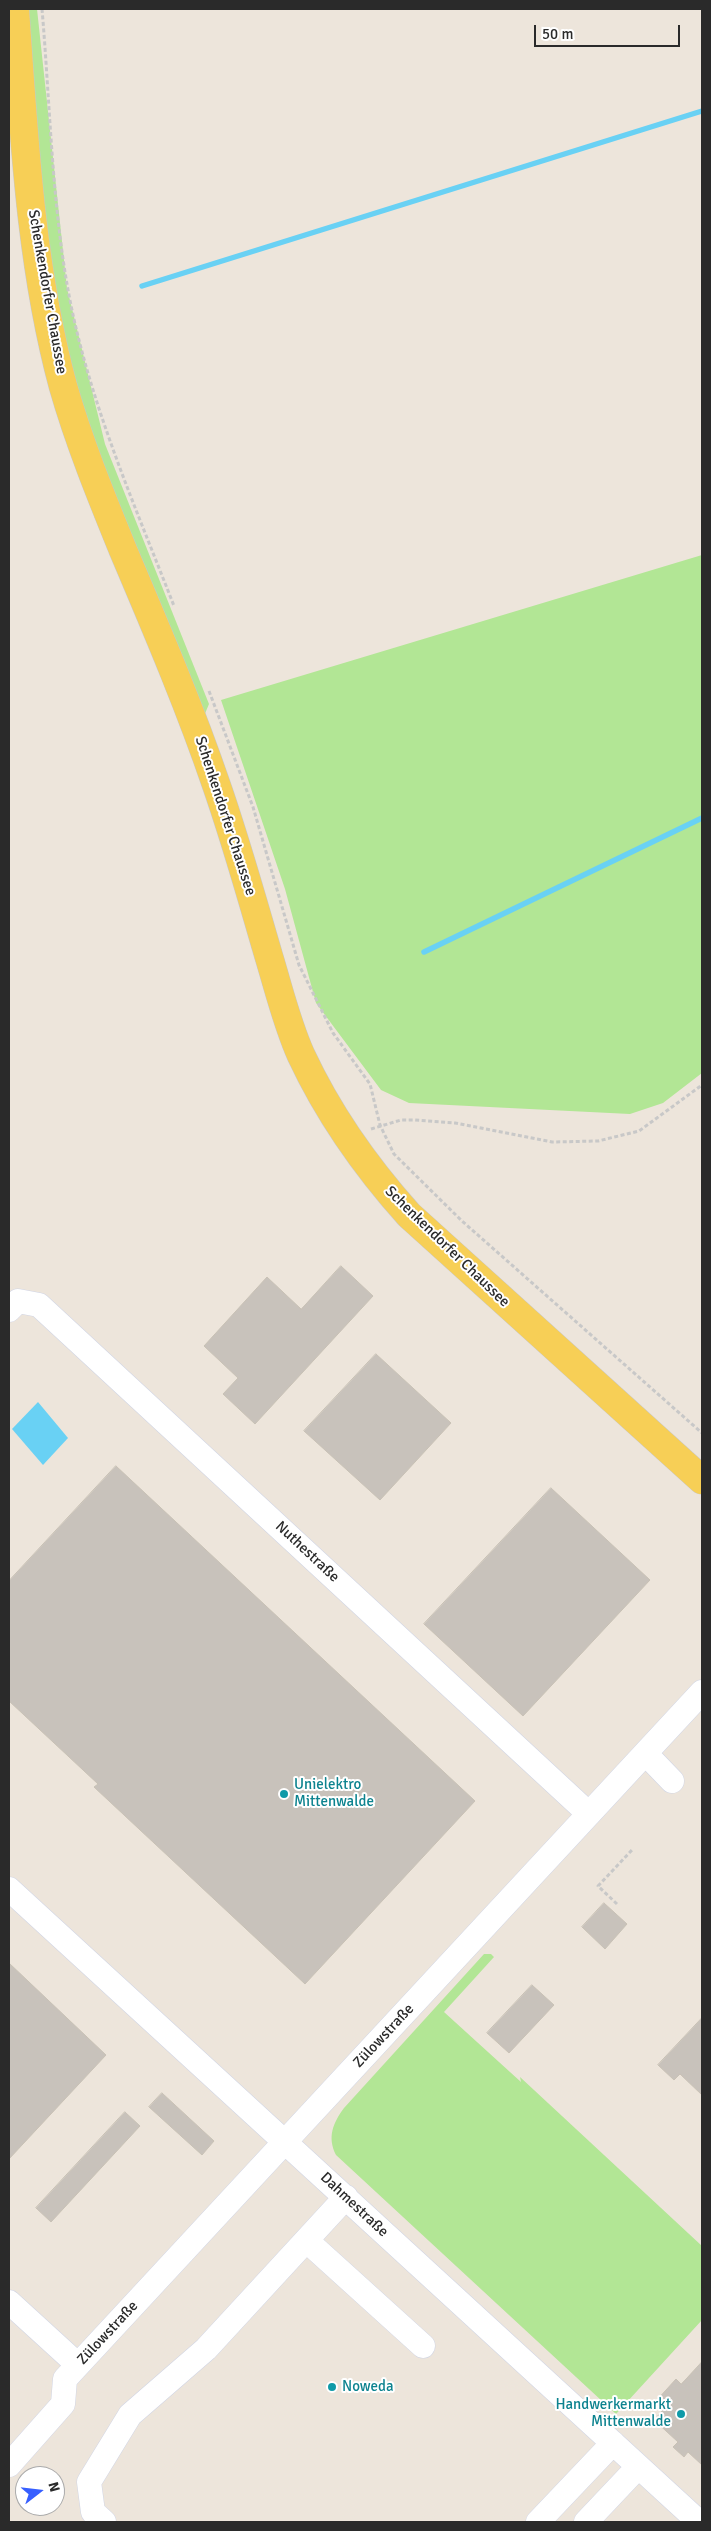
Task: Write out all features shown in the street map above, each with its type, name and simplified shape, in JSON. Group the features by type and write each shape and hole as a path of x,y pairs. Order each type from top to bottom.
{"main road":[{"name":"Schenkendorfer Chaussee","path":"15,9 35,231 52,342 63,386 76,429 106,507 209,761 239,852 286,1017 300,1053 348,1141 375,1177 409,1215 702,1480"}],"street":[{"name":"Nuthestraße","path":"14,1305 39,1305 589,1814"},
{"name":"Zülowstraße","path":"71,2372 702,1692"},
{"path":"646,1754 672,1780"},
{"name":"Dahmestraße","path":"9,1889 699,2522"},
{"path":"104,2522 93,2512 89,2482 130,2415 206,2350 346,2197"},
{"path":"307,2241 422,2346"},
{"path":"9,2302 71,2372 63,2404 9,2465"},
{"path":"538,2522 613,2443"},
{"path":"586,2522 638,2467"}],"path":[{"path":"42,9 59,215 77,333 107,436 177,614"},
{"path":"206,686 253,808 299,965 333,1033 370,1084 380,1125 394,1154 462,1221 702,1433"},
{"path":"386,1123 401,1120 455,1123 552,1142 598,1141 639,1131 702,1086"},
{"path":"617,1904 598,1886 632,1850"}],"green space":[{"path":"27,9 37,9 67,288 105,444 209,704 204,716 88,427 64,338 43,227"},
{"path":"702,555 702,1073 663,1103 630,1114 409,1103 381,1090 316,1003 285,889 221,700"},
{"path":"484,1954 491,1954 494,1957 444,2012 521,2082 520,2077 702,2246 702,2320 616,2414 336,2155 333,2148 332,2130 344,2108"}],"water":[{"path":"38,1402 68,1438 43,1465 12,1429"}],"building":[{"path":"341,1266 373,1296 255,1424 223,1394 238,1378 204,1346 267,1277 301,1309"},
{"path":"376,1354 451,1423 380,1500 304,1431"},
{"name":"Unielektro Mittenwalde","path":"116,1466 475,1801 305,1984 94,1787 98,1784 9,1701 9,1581"},
{"path":"551,1488 650,1580 523,1716 424,1624"},
{"path":"604,1903 627,1924 605,1949 582,1927"},
{"path":"9,1963 106,2055 9,2159"},
{"path":"532,1985 554,2005 509,2053 487,2033"},
{"path":"702,2018 702,2095 680,2074 674,2080 658,2065"},
{"path":"162,2093 214,2141 202,2155 149,2107"},
{"path":"125,2112 140,2126 51,2222 36,2208"},
{"name":"Handwerkermarkt Mittenwalde","path":"702,2362 702,2465 688,2452 684,2457 673,2447 678,2442 654,2420 664,2409 656,2401 676,2379 681,2384"}],"waterway":[{"path":"142,286 702,111"},
{"path":"424,952 702,818"}],"place":[{"name":"Unielektro Mittenwalde","path":"284,1794"},
{"name":"Noweda","path":"332,2387"},
{"name":"Handwerkermarkt Mittenwalde","path":"681,2414"}]}
